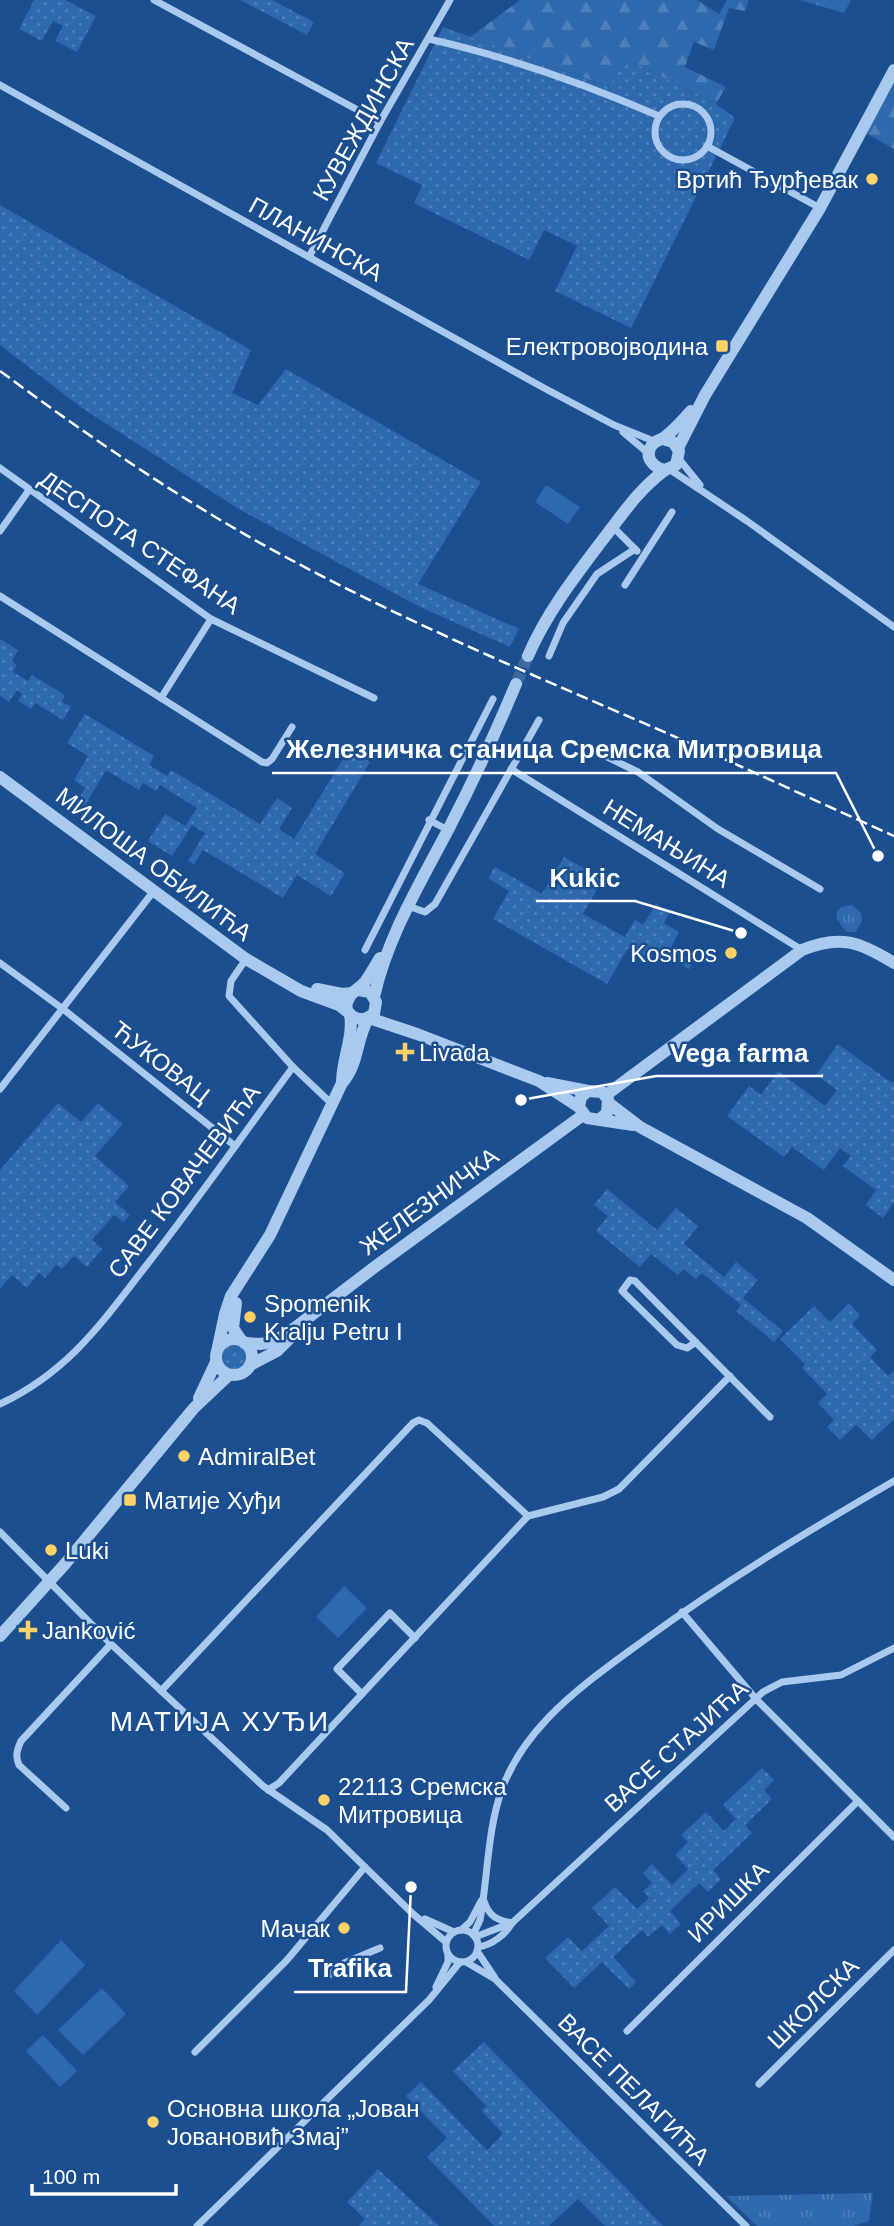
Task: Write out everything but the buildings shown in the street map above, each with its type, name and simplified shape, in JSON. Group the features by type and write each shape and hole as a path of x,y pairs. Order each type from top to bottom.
{"street":[{"path":"155,0 380,122"},
{"name":"КУВЕЖДИНСКА","path":"309,257 380,122 450,0"},
{"path":"429,39 557,75 659,116"},
{"path":"636,494 676,465 705,395 820,208 894,70"},
{"name":"ПЛАНИНСКА","path":"0,85 614,425 660,440"},
{"path":"677,104 698,108 704,112 710,125 710,140 707,146 690,159 668,155 662,151 656,138 659,116 677,104"},
{"path":"707,146 820,208"},
{"path":"527,656 549,614 636,494 651,447 705,395"},
{"name":"ПЛАНИНСКА","path":"614,425 649,456"},
{"path":"660,440 670,440 692,477 710,496"},
{"path":"649,456 655,467 667,469 710,496 894,627"},
{"name":"ДЕСПОТА СТЕФАНА","path":"0,468 211,619 374,698"},
{"path":"0,531 29,490"},
{"path":"625,585 672,512"},
{"path":"613,527 643,555"},
{"path":"550,656 563,623 597,575 635,550"},
{"path":"0,596 266,763 272,759 292,727"},
{"path":"161,698 211,619"},
{"path":"194,1408 216,1362 228,1305 270,1235 358,1054 363,1027 375,1011 380,974 397,931 491,744 516,684"},
{"path":"365,950 493,699"},
{"path":"408,906 425,912 435,904 539,720"},
{"path":"597,752 638,772 718,829 820,889"},
{"name":"НЕМАЊИНА","path":"510,769 802,950"},
{"name":"МИЛОША ОБИЛИЋА","path":"0,776 246,959 301,990 339,1005 349,1013"},
{"path":"429,820 448,830"},
{"path":"0,1089 153,892"},
{"path":"342,1083 343,1063 352,1025 348,1000 397,931"},
{"path":"600,1119 607,1113 608,1100 802,950 831,940 857,943 894,963"},
{"path":"246,959 231,981 229,996 293,1067 332,1104"},
{"name":"ЋУКОВАЦ","path":"0,963 63,1009 235,1146"},
{"name":"МИЛОША ОБИЛИЋА","path":"286,981 328,993 342,995 356,991"},
{"path":"356,991 367,991 392,1018 417,1034"},
{"path":"349,1013 357,1019 369,1018 417,1034 539,1082 588,1091 598,1090 640,1127 807,1218 894,1280"},
{"name":"САВЕ КОВАЧЕВИЋА","path":"0,1405 48,1377 78,1351 187,1214 293,1067"},
{"path":"539,1082 591,1120 600,1119 640,1127"},
{"path":"581,1111 581,1097 588,1091"},
{"name":"ЖЕЛЕЗНИЧКА","path":"243,1342 273,1342 302,1323 581,1111"},
{"path":"0,1636 50,1582 194,1408 229,1375 244,1373 250,1365 252,1356 233,1328 233,1317 245,1276"},
{"path":"696,1342 687,1348 677,1345 622,1291 629,1280 635,1281 696,1342 730,1376 770,1417"},
{"name":"ЖЕЛЕЗНИЧКА","path":"250,1365 277,1350 302,1323"},
{"path":"218,1347 226,1341 243,1342"},
{"path":"216,1362 221,1370 229,1375"},
{"path":"268,1790 279,1783 528,1516 603,1497 619,1489 730,1376"},
{"path":"161,1691 413,1423 419,1420 427,1423 528,1516"},
{"path":"197,2226 429,2000 463,1962 473,1958 478,1949 474,1936 480,1920 494,1818 502,1788 530,1739 548,1718 682,1612 894,1481"},
{"path":"0,1532 111,1644 268,1790 327,1830 412,1913 446,1942 448,1962 429,2000"},
{"path":"682,1612 756,1699 894,1837"},
{"path":"362,1694 337,1669 390,1614 415,1638"},
{"path":"66,1808 19,1765 16,1758 17,1749 21,1741 111,1644"},
{"name":"ВАСЕ СТАЈИЋА","path":"478,1949 497,1938 772,1686 802,1678 841,1675 894,1648"},
{"name":"ИРИШКА","path":"627,2031 858,1801"},
{"path":"195,2052 287,1959 365,1867"},
{"path":"483,1897 492,1916 512,1923"},
{"path":"446,1942 470,1922 483,1897"},
{"path":"412,1913 474,1936"},
{"name":"ВАСЕ СТАЈИЋА","path":"474,1936 512,1923"},
{"path":"329,1975 344,1963 380,1948"},
{"name":"ВАСЕ ПЕЛАГИЋА","path":"478,1949 495,1979 746,2226"},
{"name":"ШКОЛСКА","path":"760,2084 894,1950"},
{"path":"448,1954 463,1962"},
{"name":"ВАСЕ ПЕЛАГИЋА","path":"463,1962 495,1979"}],"green space":[{"path":"34,0 65,0 96,16 77,52 55,41 63,26 53,21 42,41 19,29"},
{"path":"240,0 272,0 314,22 307,35"},
{"path":"520,0 697,0 719,14 727,0 749,0 745,11 729,8 714,50 694,42 685,67 726,87 716,104 623,57 610,87 470,37"},
{"path":"800,0 851,0 844,13"},
{"path":"443,27 609,87 623,57 716,104 735,118 631,328 555,291 577,246 544,230 529,260 414,203 422,185 376,163"},
{"path":"894,84 894,149 866,133"},
{"path":"0,205 251,350 232,393 258,405 286,369 481,482 418,584 519,629 510,647 420,607 237,508 82,408 0,345"},
{"path":"546,485 580,507 568,524 535,502"},
{"path":"0,639 18,650 12,661 17,665 13,672 28,681 32,675 65,695 62,702 71,707 63,720 35,703 31,709 18,701 22,694 17,690 9,702 0,696"},
{"path":"85,714 154,756 149,765 167,776 171,770 260,824 277,798 292,808 279,829 294,839 349,749 370,762 315,854 345,873 331,896 297,875 283,898 203,850 194,864 188,861 205,833 192,825 172,856 148,841 165,814 185,826 197,808 160,785 156,791 143,783 139,790 106,770 80,814 72,809 85,788 74,780 88,756 67,743"},
{"path":"564,857 603,879 583,914 625,937 635,920 643,925 656,904 670,912 664,923 679,932 670,949 693,962 689,969 653,948 646,959 628,948 607,984 493,919 509,891 488,878 495,867 542,894"},
{"path":"852,905 861,913 862,921 856,932 847,932 837,914 841,907"},
{"path":"838,1044 892,1083 894,1081 894,1202 883,1218 866,1205 876,1190 843,1166 851,1156 840,1148 824,1170 792,1147 784,1157 727,1116 749,1086 761,1095 778,1071 825,1106 837,1090 816,1075"},
{"path":"58,1103 81,1122 98,1103 123,1124 95,1156 129,1186 115,1202 130,1215 123,1222 114,1215 92,1240 102,1249 87,1267 74,1256 62,1269 56,1265 45,1278 39,1273 27,1288 12,1275 0,1289 0,1170"},
{"path":"607,1189 657,1230 676,1208 698,1226 684,1244 724,1277 736,1262 758,1280 743,1298 783,1331 774,1342 736,1311 741,1305 702,1273 696,1279 683,1269 678,1275 651,1254 640,1267 596,1231 608,1216 594,1205"},
{"path":"849,1303 860,1315 852,1324 877,1350 870,1357 888,1376 894,1371 894,1419 872,1440 856,1425 840,1440 827,1427 834,1420 818,1403 827,1394 802,1368 805,1364 780,1339 814,1306 830,1322"},
{"path":"234,1345 245,1352 246,1357 239,1368 234,1369 223,1362 222,1357 229,1346"},
{"path":"344,1586 367,1608 338,1638 316,1617"},
{"path":"762,1768 774,1780 764,1790 772,1799 745,1825 752,1833 713,1870 721,1879 708,1892 699,1883 670,1911 681,1924 670,1934 662,1925 648,1937 642,1930 613,1957 636,1982 629,1989 602,1962 574,1988 545,1958 568,1937 582,1951 609,1926 592,1908 615,1887 637,1909 649,1898 643,1891 652,1883 643,1873 652,1864 672,1885 688,1869 675,1855 688,1842 681,1835 706,1812 724,1831 736,1819 723,1805"},
{"path":"61,1940 85,1965 37,2015 14,1991"},
{"path":"102,1988 126,2014 83,2055 58,2030"},
{"path":"43,2035 77,2071 60,2087 26,2051"},
{"path":"484,2042 663,2226 605,2226 578,2199 549,2226 494,2226 427,2157 447,2138 406,2096 421,2082 487,2150 503,2134 482,2111 486,2106 453,2071"},
{"path":"378,2169 439,2226 359,2226 365,2219 347,2202"},
{"path":"873,2193 869,2221 854,2226 757,2226 726,2196"}],"tunnel":[{"path":"516,684 528,656"}],"railway":[{"path":"0,371 166,486 234,528 316,573 459,642 894,836"}],"place":[{"name":"Вртић Ђурђевак","path":"872,179"},
{"name":"Електровојводина","path":"722,346"},
{"name":"Железничка станица Сремска Митровица","path":"878,856"},
{"name":"Kukic","path":"741,933"},
{"name":"Kosmos","path":"731,953"},
{"name":"Livada","path":"405,1052"},
{"name":"Vega farma","path":"521,1100"},
{"name":"Spomenik Kralju Petru I","path":"250,1317"},
{"name":"AdmiralBet","path":"184,1456"},
{"name":"Матије Хуђи","path":"130,1500"},
{"name":"Luki","path":"51,1550"},
{"name":"Janković","path":"28,1630"},
{"name":"22113 Сремска Митровица","path":"324,1800"},
{"name":"Trafika","path":"411,1887"},
{"name":"Мачак","path":"344,1928"},
{"name":"Основна школа „Јован Јовановић Змај”","path":"153,2122"}],"district":[{"name":"МАТИЈА ХУЂИ","path":"220,1721"}]}
